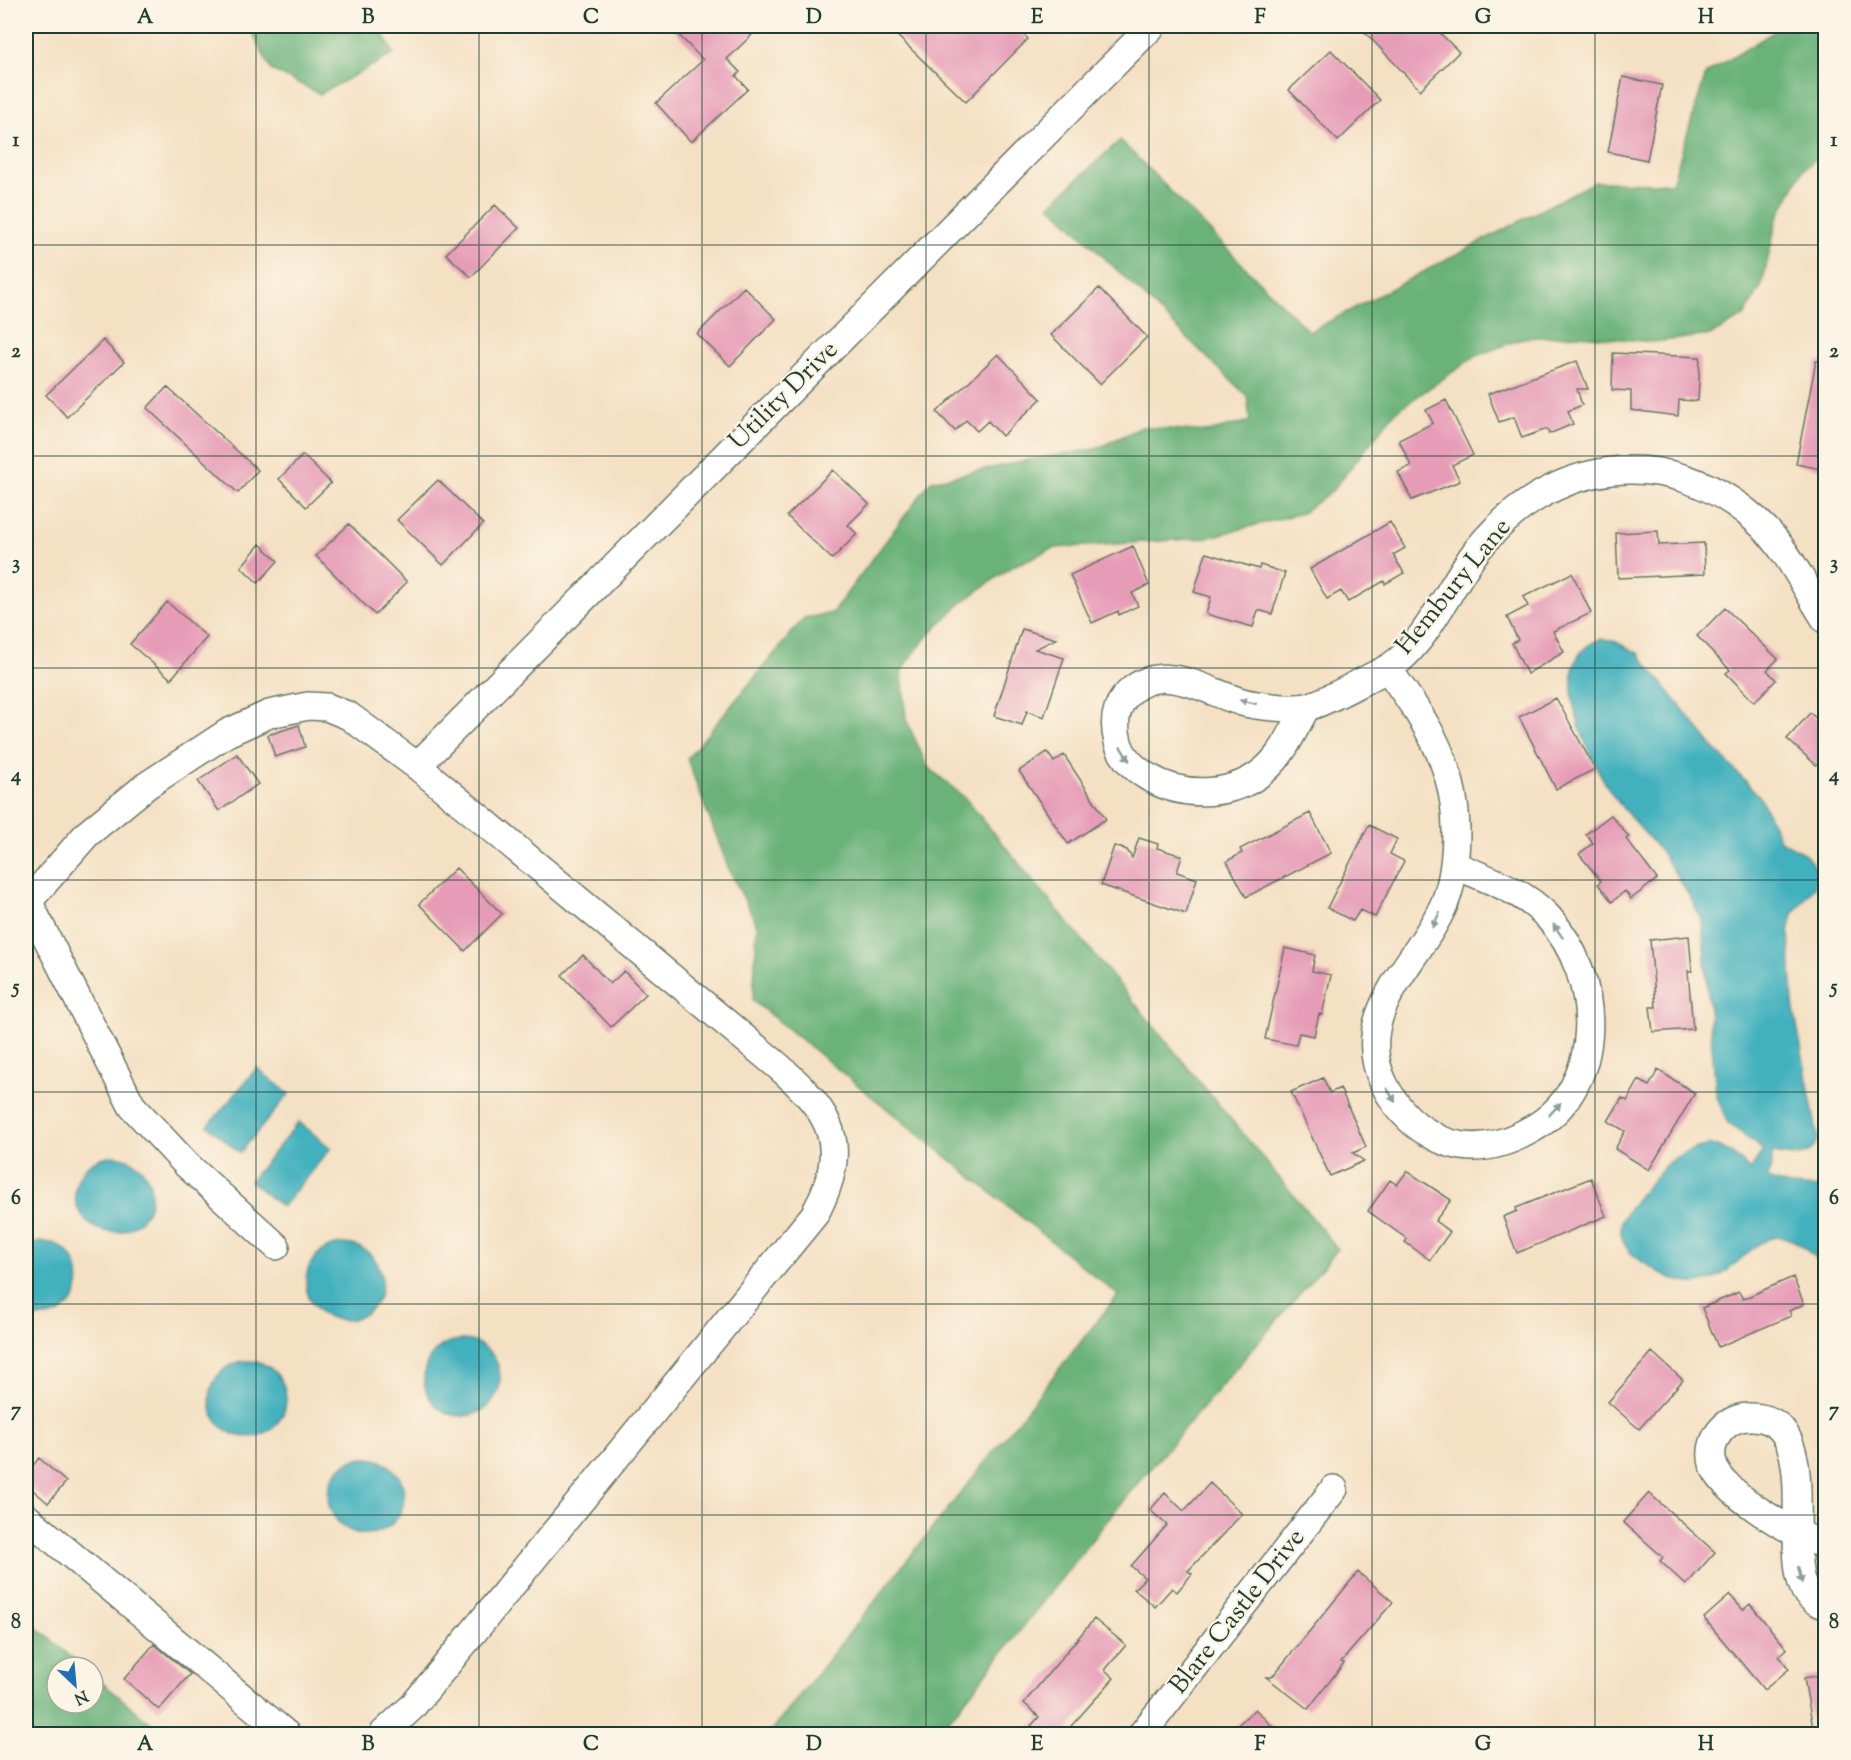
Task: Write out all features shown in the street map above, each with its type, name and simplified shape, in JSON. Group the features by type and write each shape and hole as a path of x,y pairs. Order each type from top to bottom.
{"street":[{"name":"Utility Drive","path":"417,766 1152,26"},
{"name":"Hembury Lane","path":"1306,708 1388,669 1416,641 1476,551 1497,527 1525,504 1552,487 1583,476 1639,468 1663,471 1711,489 1756,520 1818,584 1826,620"},
{"path":"1388,669 1423,719 1449,773 1456,828 1454,865 1445,900 1434,925 1383,1006 1376,1028 1374,1051 1379,1072 1388,1091 1410,1119 1448,1144 1469,1148 1491,1146 1514,1139 1535,1127 1554,1111 1569,1093 1578,1075 1589,1033 1590,1012 1587,988 1580,966 1549,918 1521,896 1454,865"},
{"path":"1161,678 1197,684 1242,702 1306,708 1269,766 1245,782 1213,792 1174,788 1148,777 1131,764 1120,749 1116,733 1115,718 1121,701 1131,690 1161,678"},
{"path":"276,1246 187,1165 132,1106 27,902 87,834 146,786 227,733 269,714 308,706 327,708 349,716 417,766 800,1085 816,1103 828,1124 834,1155 830,1179 815,1214 412,1707 382,1734"},
{"name":"Blare Castle Drive","path":"1142,1734 1334,1489"},
{"path":"26,1517 286,1734"},
{"path":"1826,1545 1799,1534 1798,1569 1801,1583 1807,1594 1826,1606"}],"green space":[{"path":"249,26 378,26 394,54 320,94 271,70"},
{"path":"1783,26 1825,26 1825,151 1803,170 1777,219 1762,285 1744,316 1711,335 1653,342 1580,335 1523,338 1476,356 1395,412 1333,490 1302,513 1206,538 1054,548 1013,566 961,603 924,640 902,670 906,719 927,766 965,798 1338,1249 1126,1497 938,1734 769,1734 1118,1295 753,1001 757,925 728,867 687,759 804,618 832,613 931,481 1028,460 1096,449 1142,427 1208,432 1250,421 1247,396 1050,205 1120,140 1309,332 1594,182 1672,183 1706,74"},
{"path":"26,1618 69,1655 45,1655 45,1715 105,1715 105,1685 164,1734 26,1734"}],"water":[{"path":"1601,639 1612,640 1638,653 1713,747 1760,797 1780,840 1804,853 1815,867 1815,886 1793,914 1789,932 1793,1004 1818,1138 1810,1151 1800,1156 1772,1153 1772,1166 1766,1179 1790,1186 1825,1188 1825,1269 1797,1243 1786,1238 1771,1238 1758,1245 1719,1276 1703,1282 1684,1282 1661,1273 1641,1261 1630,1252 1623,1240 1621,1227 1626,1213 1652,1180 1673,1159 1712,1145 1731,1153 1750,1170 1763,1150 1727,1122 1716,1094 1702,922 1684,887 1663,855 1608,788 1581,731 1574,708 1572,686 1574,666 1583,650"},
{"path":"257,1068 289,1094 240,1153 208,1126"},
{"path":"299,1122 331,1148 282,1207 250,1181"},
{"path":"113,1156 127,1159 140,1167 148,1180 151,1194 148,1208 140,1221 127,1229 113,1232 99,1229 86,1221 78,1208 75,1194 78,1180 86,1167 99,1159"},
{"path":"40,1242 58,1245 70,1255 77,1269 78,1284 74,1299 64,1310 48,1317 26,1315 26,1246"},
{"path":"344,1244 358,1247 371,1255 379,1268 382,1282 379,1296 371,1309 358,1317 344,1320 330,1317 317,1309 309,1296 306,1282 309,1268 317,1255 330,1247"},
{"path":"462,1340 476,1343 489,1351 497,1364 500,1378 497,1392 489,1405 476,1413 462,1416 448,1413 435,1405 427,1392 424,1378 427,1364 435,1351 448,1343"},
{"path":"248,1361 262,1364 275,1372 283,1385 286,1399 283,1413 275,1426 262,1434 248,1437 234,1434 221,1426 213,1413 210,1399 213,1385 221,1372 234,1364"},
{"path":"366,1458 380,1461 393,1469 401,1482 404,1496 401,1510 393,1523 380,1531 366,1534 352,1531 339,1523 331,1510 328,1496 331,1482 339,1469 352,1461"}],"building":[{"path":"670,26 761,26 727,59 740,72 736,76 748,89 691,142 656,103 703,60"},
{"path":"887,26 1015,26 1028,39 966,102"},
{"path":"1359,26 1433,26 1459,52 1420,90"},
{"path":"1331,50 1380,100 1338,141 1289,90"},
{"path":"1623,77 1662,85 1647,160 1608,152"},
{"path":"495,205 519,228 471,277 446,254"},
{"path":"744,287 776,319 730,366 697,334"},
{"path":"1099,288 1147,337 1100,384 1051,335"},
{"path":"103,340 124,362 67,417 46,395"},
{"path":"1613,353 1700,357 1698,401 1679,400 1678,416 1631,410 1631,391 1612,390"},
{"path":"998,354 1041,399 1002,436 988,421 977,431 966,420 955,431 937,412"},
{"path":"1577,361 1588,389 1577,389 1582,405 1568,411 1573,424 1549,434 1547,429 1522,438 1514,417 1499,422 1488,394"},
{"path":"1816,361 1826,361 1826,470 1796,464"},
{"path":"167,387 258,470 238,493 147,408"},
{"path":"1446,400 1473,455 1452,465 1460,481 1412,500 1398,472 1411,466 1399,440 1433,423 1426,410"},
{"path":"303,455 331,483 306,507 279,479"},
{"path":"833,470 869,504 848,525 857,534 832,559 787,516"},
{"path":"438,480 483,524 443,565 397,520"},
{"path":"1390,522 1405,548 1393,555 1404,573 1385,584 1384,581 1348,602 1341,591 1327,599 1310,569"},
{"path":"349,524 407,582 375,615 316,556"},
{"path":"1658,531 1659,545 1704,543 1705,574 1618,578 1616,533"},
{"path":"260,544 278,561 258,583 241,567"},
{"path":"1133,546 1149,585 1132,593 1138,606 1119,615 1118,611 1092,623 1070,575"},
{"path":"1206,553 1259,569 1260,565 1285,573 1272,614 1258,610 1253,627 1206,614 1211,597 1194,592"},
{"path":"1572,573 1591,613 1553,631 1564,652 1527,674 1512,643 1518,640 1507,617 1528,606 1523,597"},
{"path":"167,602 207,637 171,679 130,644"},
{"path":"1725,608 1778,659 1767,670 1776,680 1754,702 1726,673 1730,670 1697,636"},
{"path":"1022,629 1056,639 1035,649 1064,658 1044,717 1027,711 1022,725 994,716"},
{"path":"1556,698 1595,769 1556,789 1519,717"},
{"path":"1810,713 1826,726 1826,754 1816,765 1787,739"},
{"path":"299,725 305,747 275,757 268,735"},
{"path":"1047,752 1054,762 1064,755 1106,819 1068,844 1019,771"},
{"path":"237,754 258,784 219,811 198,781"},
{"path":"1310,813 1331,853 1246,897 1227,861 1242,853 1240,849"},
{"path":"1611,815 1629,837 1626,839 1657,879 1631,899 1625,891 1612,902 1598,884 1601,881 1579,854 1593,843 1586,834"},
{"path":"1369,825 1397,839 1390,854 1404,861 1375,917 1360,910 1353,921 1327,908"},
{"path":"1139,838 1158,844 1157,848 1182,856 1177,872 1197,879 1186,914 1101,885 1114,846 1127,850 1132,858"},
{"path":"456,868 502,914 465,951 419,904"},
{"path":"1689,936 1692,971 1688,971 1693,1029 1653,1032 1650,1007 1656,1007 1650,940"},
{"path":"1285,948 1315,955 1312,971 1331,975 1322,1015 1319,1014 1314,1036 1299,1033 1296,1045 1265,1039"},
{"path":"583,955 610,984 624,971 646,994 611,1027 562,975"},
{"path":"1658,1070 1695,1093 1649,1170 1615,1149 1625,1131 1608,1121 1622,1098 1627,1101 1639,1080 1649,1086"},
{"path":"1323,1078 1330,1093 1340,1088 1366,1147 1353,1153 1364,1161 1330,1176 1291,1092"},
{"path":"1407,1171 1451,1200 1435,1221 1450,1232 1430,1260 1405,1242 1407,1239 1368,1211 1390,1180 1397,1185"},
{"path":"1591,1178 1606,1216 1517,1253 1503,1217 1517,1211 1516,1208"},
{"path":"1793,1277 1804,1304 1789,1311 1791,1316 1718,1347 1702,1308 1739,1292 1743,1299"},
{"path":"1652,1352 1683,1380 1639,1429 1608,1402"},
{"path":"39,1458 66,1482 48,1503 26,1484 26,1474"},
{"path":"1210,1483 1242,1514 1188,1571 1192,1574 1177,1592 1172,1588 1155,1607 1134,1589 1145,1578 1131,1566 1167,1525 1150,1510 1165,1493 1184,1511"},
{"path":"1649,1493 1715,1552 1686,1585 1660,1561 1663,1557 1623,1522"},
{"path":"1358,1572 1393,1602 1341,1662 1344,1663 1308,1709 1266,1677 1272,1677"},
{"path":"1730,1595 1743,1610 1750,1604 1787,1649 1779,1656 1789,1669 1764,1690 1704,1618"},
{"path":"1094,1619 1126,1645 1105,1670 1114,1678 1064,1734 1040,1734 1031,1726 1039,1717 1024,1703"},
{"path":"154,1644 190,1674 159,1710 124,1679"},
{"path":"1826,1674 1826,1734 1814,1734 1804,1678"},
{"path":"1255,1709 1280,1734 1228,1734"}]}
